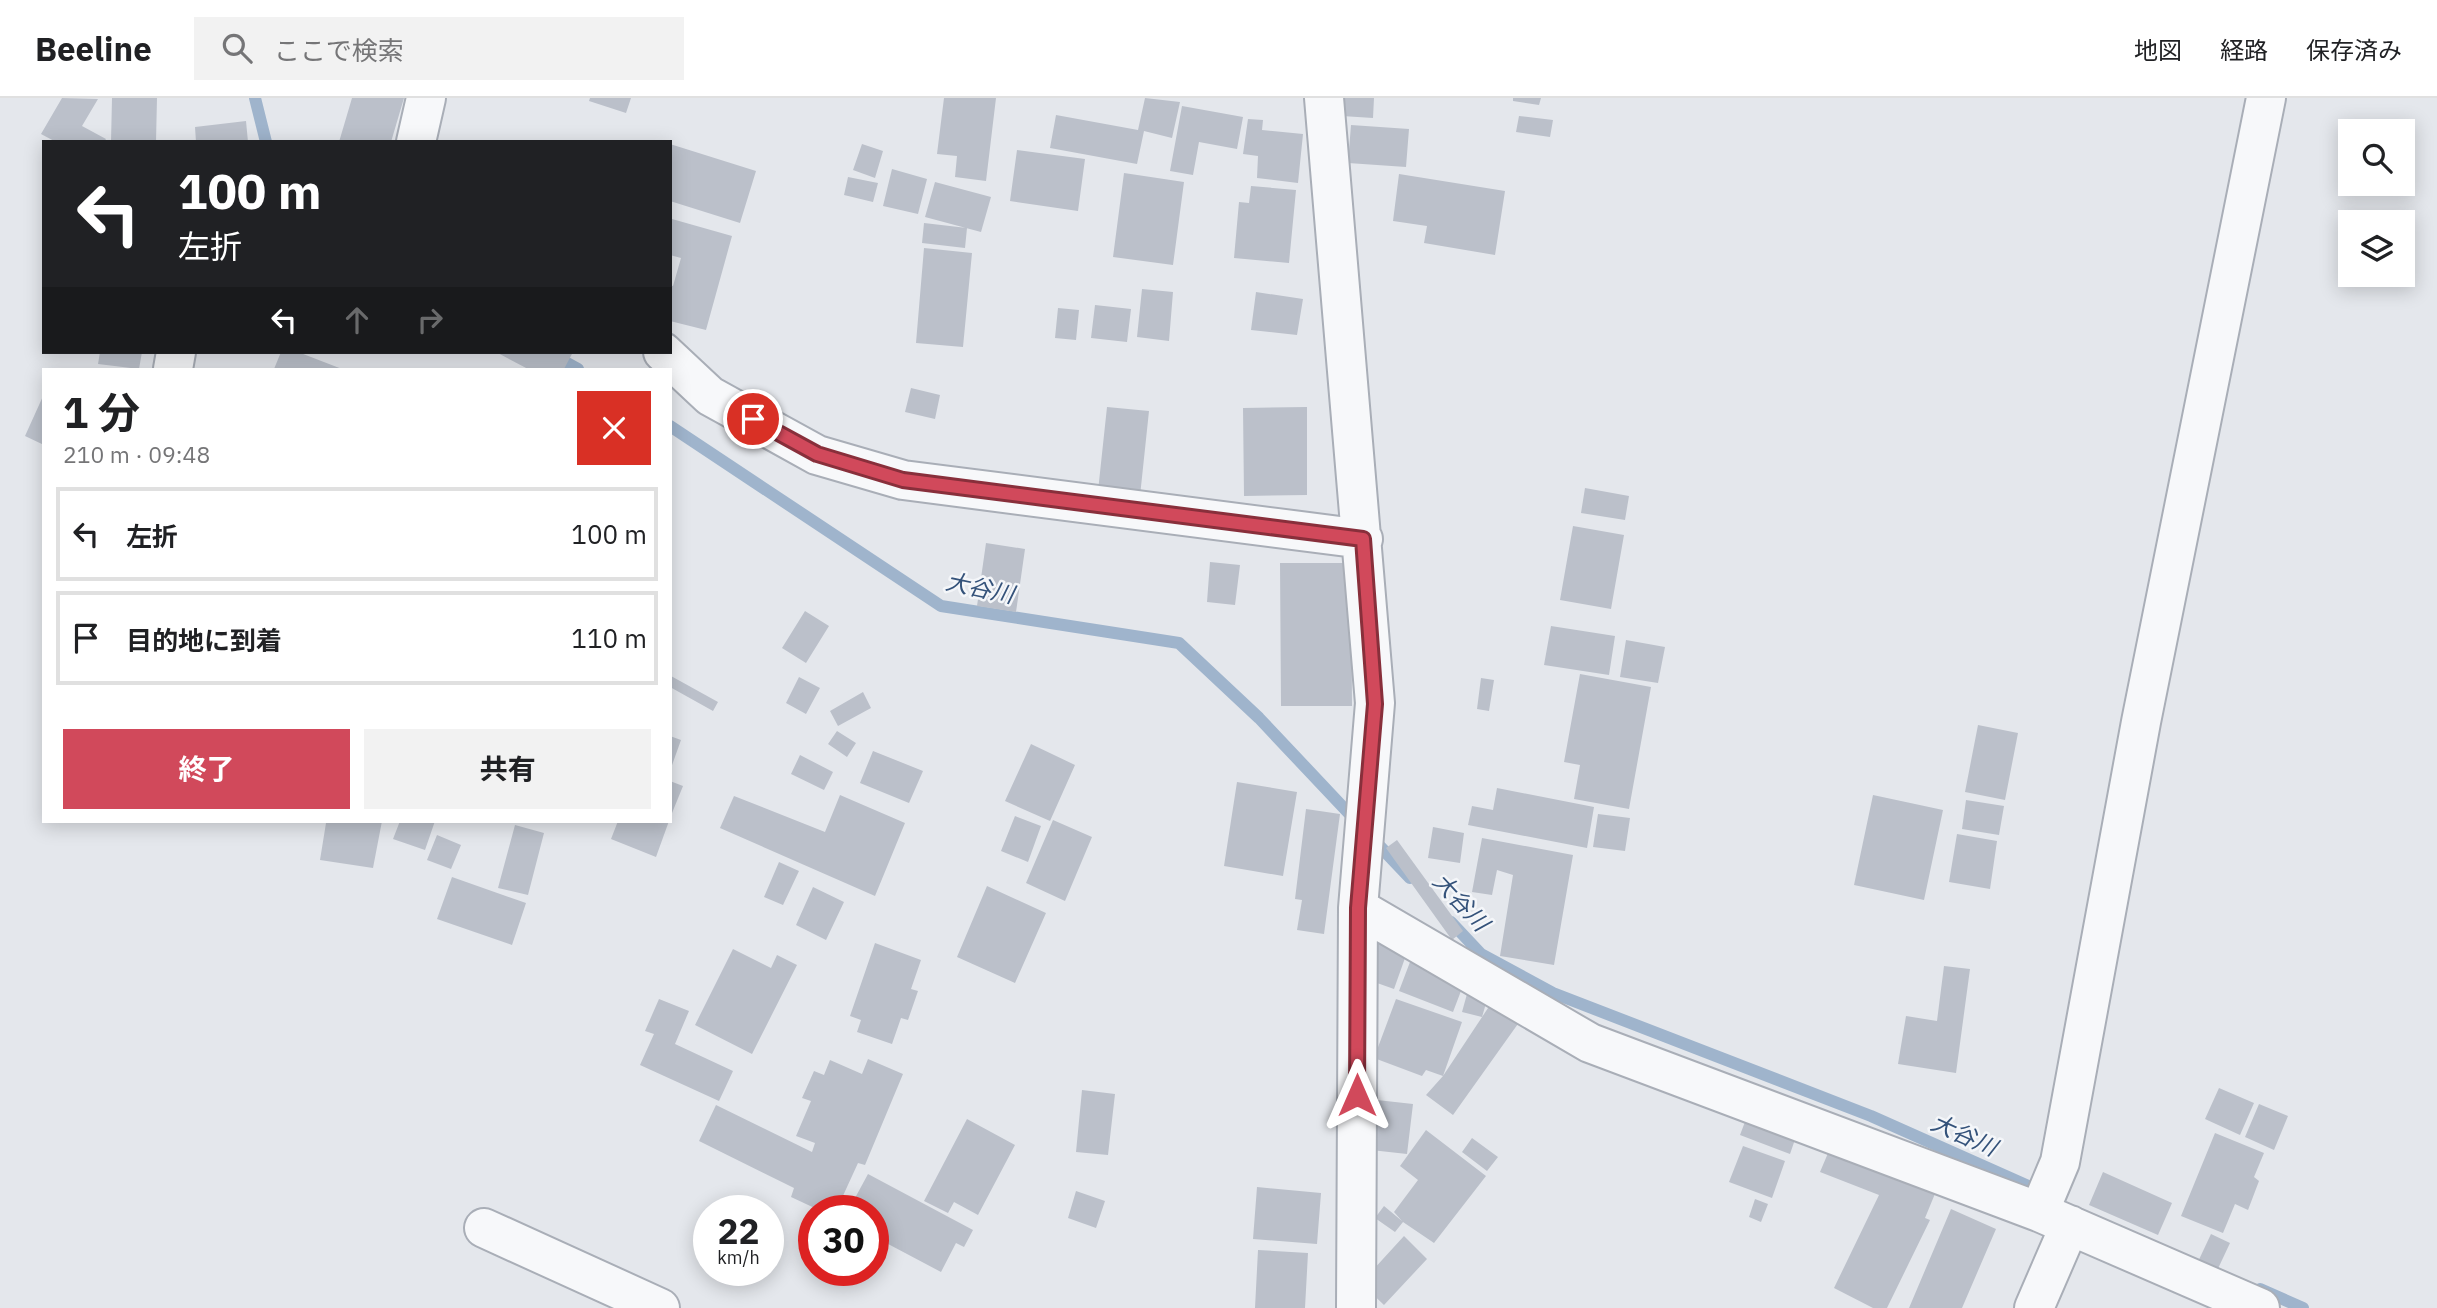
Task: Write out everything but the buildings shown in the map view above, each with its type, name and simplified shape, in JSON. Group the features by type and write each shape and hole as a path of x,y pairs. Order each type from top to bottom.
{"street":[{"path":"416,140 426,98"},
{"path":"1324,98 1375,704 1358,908 1356,1308"},
{"path":"2034,1308 2055,1219 2060,1162 2144,708 2266,98"},
{"path":"665,354 710,396 817,454 903,480 1363,539"},
{"path":"1358,908 1590,1042 2055,1219 2260,1308"},
{"path":"484,1228 660,1308"}],"waterway":[{"name":"大谷川","path":"255,98 266,140"},
{"name":"大谷川","path":"551,354 576,368"},
{"name":"大谷川","path":"672,427 941,606 1179,643 1259,718 1357,822"},
{"name":"大谷川","path":"1372,838 1410,878"},
{"name":"大谷川","path":"1451,922 1481,954 1553,993 1871,1116 2042,1192"},
{"name":"大谷川","path":"2260,1289 2303,1308"}],"route":[{"path":"753,419 817,454 903,480 1363,539 1375,704 1358,908 1357,1095"}]}
